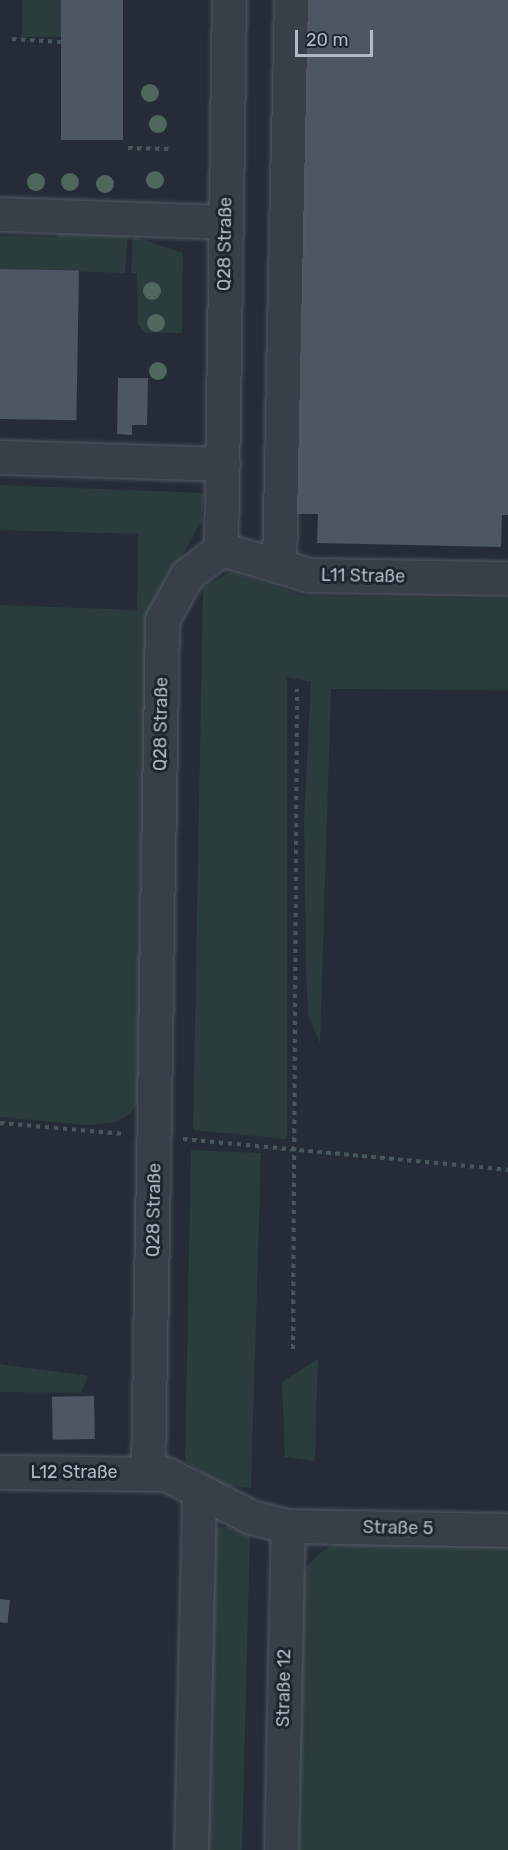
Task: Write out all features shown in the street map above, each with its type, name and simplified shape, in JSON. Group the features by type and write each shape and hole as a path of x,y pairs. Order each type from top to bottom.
{"street":[{"name":"Q28 Straße","path":"148,1472 162,620 187,575 221,549 229,0"},
{"path":"279,566 291,0"},
{"path":"0,214 225,222"},
{"path":"0,457 223,464"},
{"name":"L11 Straße","path":"221,549 309,575 508,579"},
{"name":"L12 Straße","path":"0,1472 148,1472 166,1474 199,1492"},
{"path":"191,1850 199,1492"},
{"name":"Straße 5","path":"199,1492 251,1517 288,1526 508,1530"},
{"name":"Straße 12","path":"281,1850 288,1526"}],"path":[{"path":"12,39 60,42"},
{"path":"128,148 170,149"},
{"path":"294,1349 297,1150 297,689"},
{"path":"0,1124 155,1136 508,1170"}],"shaded area":[{"path":"22,0 61,0 61,37 22,37"},
{"path":"58,228 128,234 125,273 0,269 0,236 57,237"},
{"path":"133,236 183,253 182,333 145,333 138,324 137,273 131,273"},
{"path":"0,485 204,493 202,520 148,617 142,1096 130,1114 117,1122 88,1125 0,1117 0,605 137,610 138,534 0,530"},
{"path":"230,572 305,596 508,599 508,690 331,689 320,1043 308,1015 306,969 304,820 311,682 287,677 287,1139 193,1130 203,588"},
{"path":"191,1150 261,1153 251,1488 222,1485 185,1461"},
{"path":"318,1359 315,1461 285,1457 282,1382"},
{"path":"0,1364 88,1376 81,1393 0,1392"},
{"path":"232,1526 250,1531 242,1850 200,1850 208,1543 217,1528"},
{"path":"354,1539 508,1541 508,1850 297,1850 299,1586 307,1566 320,1553 334,1544"}],"building":[{"path":"61,0 123,0 123,140 61,140"},
{"path":"300,0 508,0 508,515 502,515 501,547 317,543 318,514 290,514"},
{"path":"0,269 79,270 76,420 0,419"},
{"path":"118,378 148,378 147,425 132,425 132,435 117,434"},
{"path":"94,1396 95,1439 53,1440 52,1397"},
{"path":"0,1599 10,1600 8,1623 0,1622"}]}
